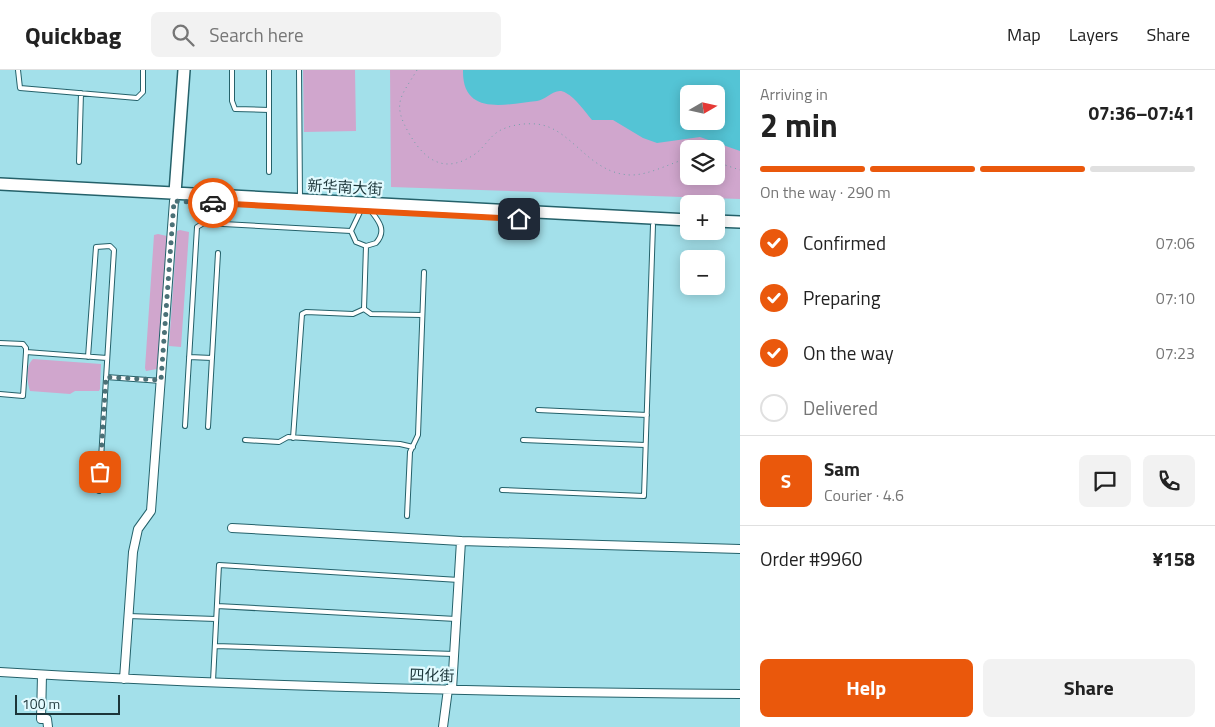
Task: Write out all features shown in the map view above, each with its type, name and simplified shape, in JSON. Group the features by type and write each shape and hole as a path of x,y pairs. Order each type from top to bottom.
{"main road":[{"path":"174,197 184,70"},
{"name":"新华南大街","path":"0,184 366,211 680,226"},
{"name":"新华南大街","path":"0,192 300,200 680,220"},
{"path":"725,221 740,222"},
{"path":"725,229 740,230"}],"street":[{"path":"124,679 136,537 138,529 151,511 174,197"},
{"path":"232,528 461,541 740,549"},
{"path":"443,727 454,654 461,541"},
{"name":"四化街","path":"0,672 213,682 450,689 740,694"},
{"path":"42,675 41,719 47,719 48,727"}],"lane":[{"path":"18,70 20,88 140,97 143,92 143,70"},
{"path":"232,70 232,102 235,110 269,110"},
{"path":"269,70 269,172"},
{"path":"299,70 300,200"},
{"path":"79,162 81,93"},
{"path":"366,211 381,224 382,232 376,243 366,246 356,242 351,231 366,211"},
{"path":"185,426 196,227 204,223 351,231"},
{"path":"502,490 644,496 654,225"},
{"path":"88,356 96,246 110,246 114,250 99,491"},
{"path":"364,308 366,246"},
{"path":"208,428 218,253"},
{"path":"407,516 410,452 418,435 424,272"},
{"path":"364,308 371,314 422,315"},
{"path":"292,438 302,314 306,312 353,314 364,308"},
{"path":"0,343 23,344 26,348 23,396 0,394"},
{"path":"26,352 107,358"},
{"path":"189,356 212,358"},
{"path":"106,377 161,380"},
{"path":"538,410 647,415"},
{"path":"245,440 278,442 292,438 400,444 413,448"},
{"path":"523,440 646,446"},
{"path":"213,682 219,565 458,580"},
{"path":"217,606 456,619"},
{"path":"128,616 216,619"},
{"path":"215,646 454,654"}],"path":[{"path":"417,70 402,92 401,113 404,124 419,150 436,163 442,164 464,160 476,154 491,137 506,128 538,124 550,128 594,162 617,173 640,174 680,161"},
{"path":"725,165 740,170"}],"shaded area":[{"path":"303,70 355,70 356,131 304,132"},
{"path":"390,70 740,70 740,199 725,198 725,195 680,195 680,197 391,187"},
{"path":"177,231 189,232 181,347 169,346"},
{"path":"154,235 167,236 157,369 146,371"},
{"path":"33,359 101,364 100,389 99,391 75,391 70,394 30,391 28,370"}],"water":[{"path":"463,70 740,70 740,151 725,146 725,140 709,140 700,137 657,143 643,138 613,120 592,120 573,98 562,91 555,92 537,101 500,105 478,101 470,95 465,85"}],"way so far":[{"path":"100,472 106,377 161,380 174,201 213,203"}],"route":[{"path":"213,203 519,219"}]}
